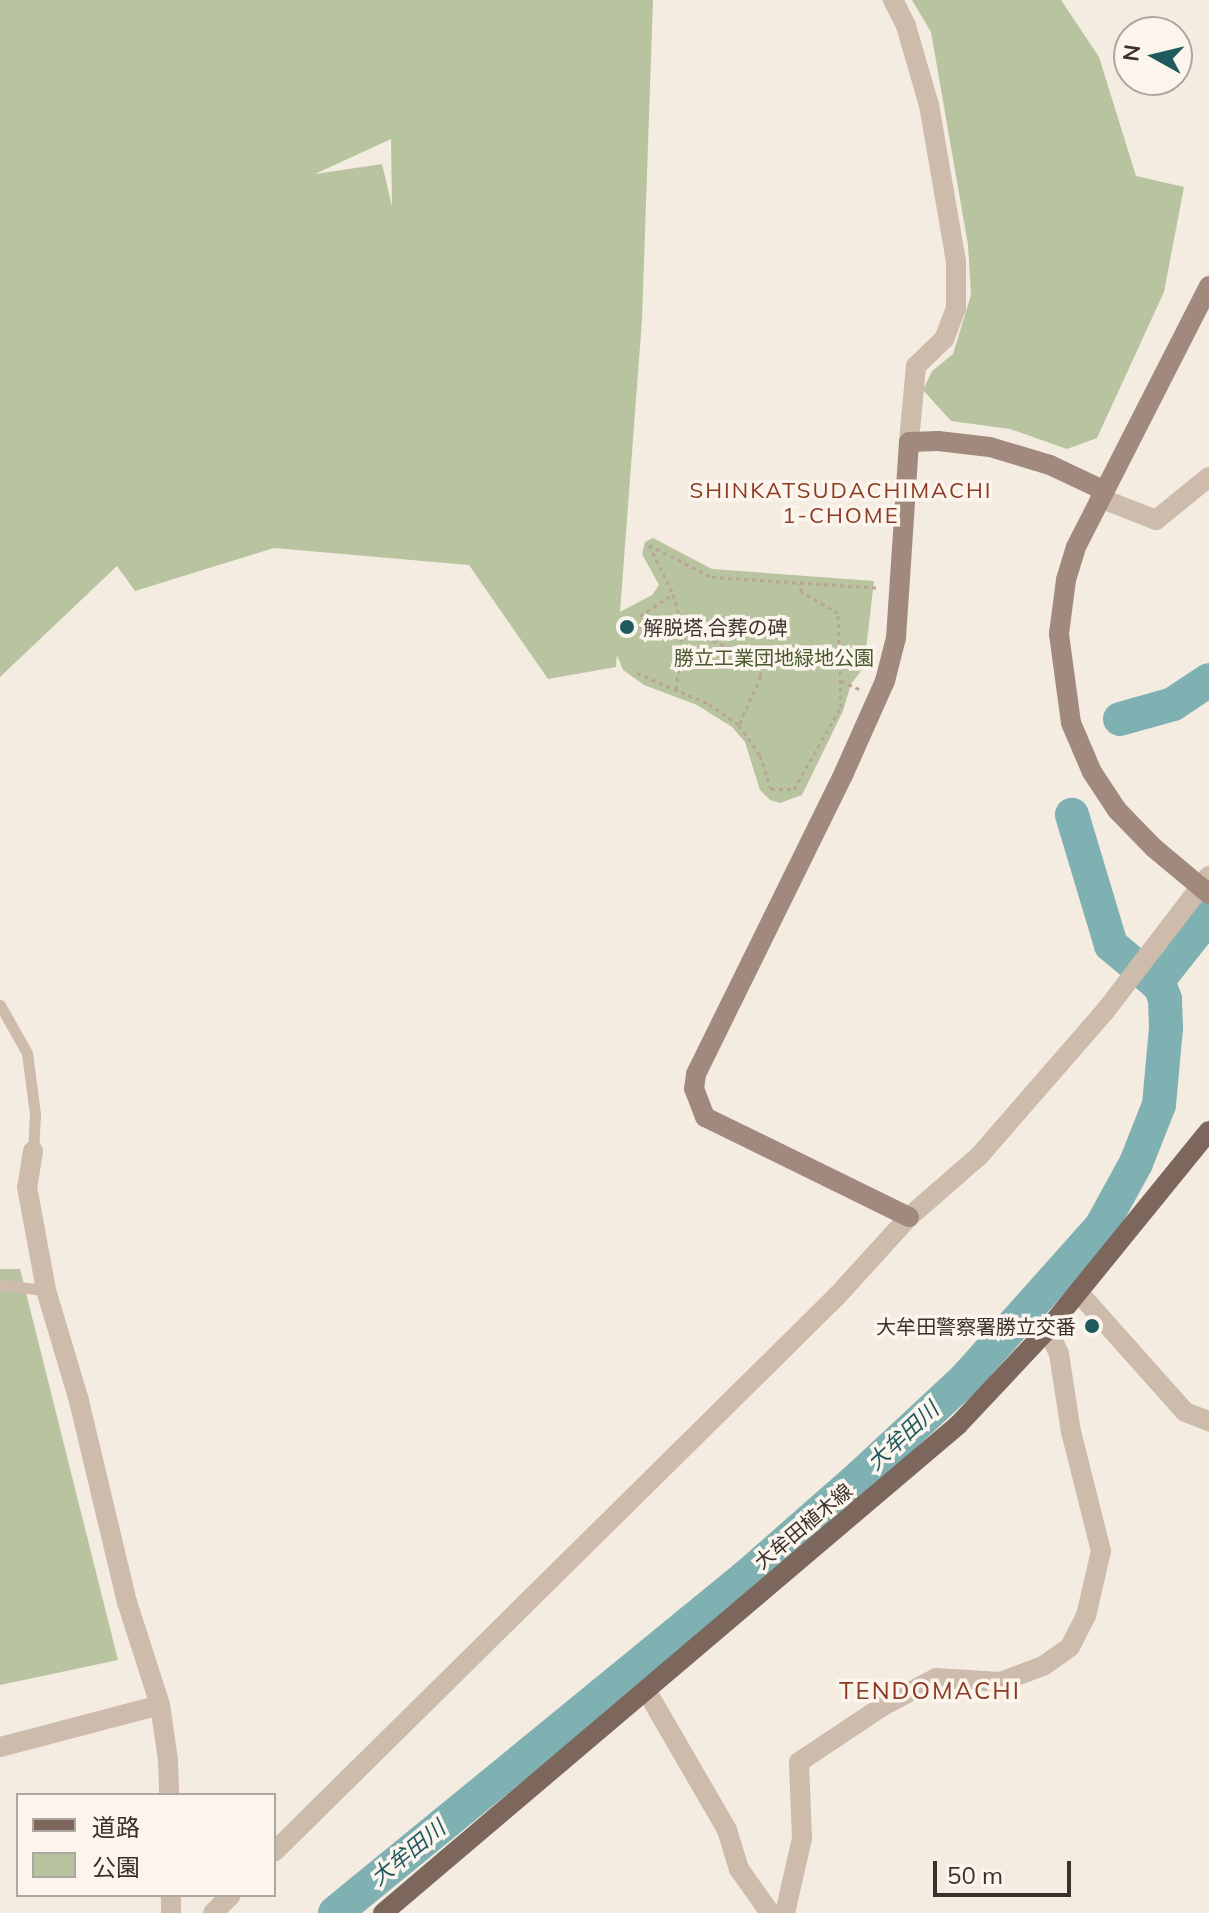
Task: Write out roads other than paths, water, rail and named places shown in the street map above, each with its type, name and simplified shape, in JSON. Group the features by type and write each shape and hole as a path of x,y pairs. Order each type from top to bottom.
{"main road":[{"name":"大牟田植木線","path":"383,1913 958,1425 1079,1293 1209,1131"}],"street":[{"path":"893,0 906,26 929,105 956,261 956,308 944,339 916,366 896,638 885,681 870,718 696,1074 694,1089 705,1117 725,1129 909,1217"},
{"path":"276,1850 837,1296 909,1217 980,1155 1207,888 1117,810 1092,772 1071,723 1059,634 1066,580 1076,547 1209,286"},
{"path":"909,442 938,441 990,447 1050,465 1156,520 1209,477"},
{"path":"33,1151 27,1187 46,1290 79,1401 127,1602 160,1705 169,1793"},
{"path":"1079,1293 1185,1412 1209,1421"},
{"path":"785,1913 802,1838 799,1762 870,1713 936,1678 1000,1682 1043,1666 1070,1647 1086,1616 1101,1551 1071,1432 1059,1354 1048,1329"},
{"path":"646,1690 727,1830 739,1869 770,1913"},
{"path":"0,1747 160,1705"},
{"path":"213,1913 229,1897"}],"lane":[{"path":"0,1005 27,1053 35,1114 33,1151"},
{"path":"0,1285 46,1290"}],"waterway":[{"name":"大牟田川","path":"1120,719 1173,704 1209,680"},
{"name":"大牟田川","path":"335,1913 747,1576 861,1476 965,1379 1101,1227 1136,1163 1159,1105 1166,1028 1165,999 1160,986 1111,945 1072,815"},
{"path":"1156,983 1209,916"}],"place":[{"name":"解脱塔,合葬の碑","path":"627,627"},
{"name":"大牟田警察署勝立交番","path":"1092,1326"}],"district":[{"name":"SHINKATSUDACHIMACHI 1-CHOME","path":"841,502"},
{"name":"TENDOMACHI","path":"930,1691"}],"park label":[{"name":"勝立工業団地緑地公園","path":"774,657"}]}
